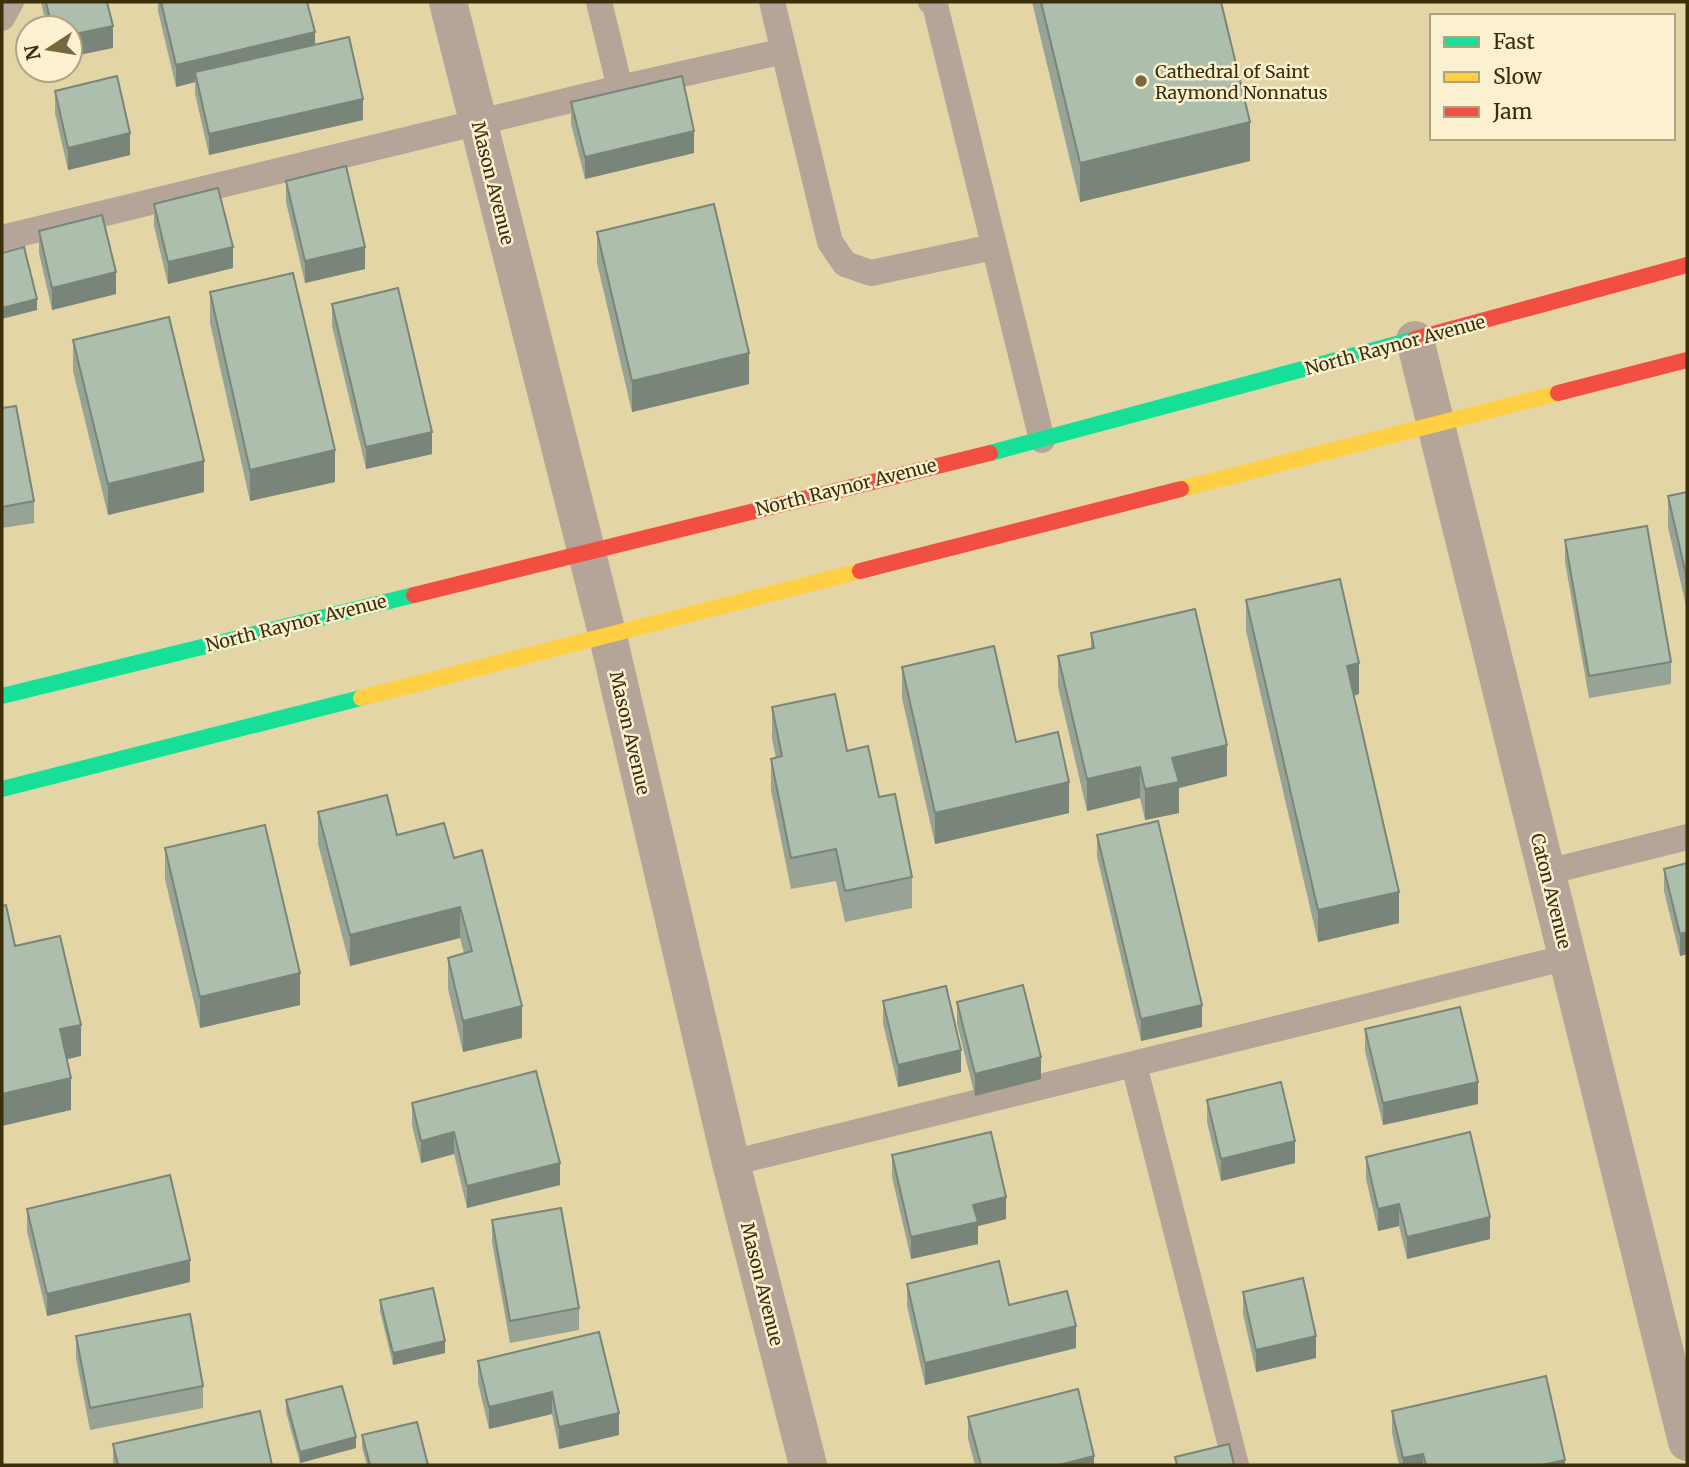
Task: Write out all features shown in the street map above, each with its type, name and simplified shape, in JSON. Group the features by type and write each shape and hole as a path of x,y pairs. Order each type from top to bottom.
{"main road":[{"name":"North Raynor Avenue","path":"2,696 1042,440 1687,265"},
{"path":"2,789 1437,426 1687,360"}],"street":[{"name":"Mason Avenue","path":"448,2 608,637 730,1163 808,1465"},
{"name":"Caton Avenue","path":"1415,340 1687,1442"}],"lane":[{"path":"2,18 11,2"},
{"path":"599,2 620,88"},
{"path":"772,2 830,242 845,264 871,273 993,247"},
{"path":"931,2 935,5 1042,440"},
{"path":"2,238 477,121 783,51"},
{"path":"1547,872 1687,838"},
{"path":"730,1163 1568,957"},
{"path":"1134,1065 1236,1465"}],"building":[{"path":"46,2 107,2 113,26 84,32 84,14 49,14"},
{"path":"161,2 307,2 315,32 176,65"},
{"name":"Cathedral of Saint Raymond Nonnatus","path":"1041,2 1221,2 1250,122 1080,163"},
{"path":"349,37 363,99 209,134 195,72"},
{"path":"117,76 130,133 68,148 55,91"},
{"path":"682,76 694,131 585,157 571,102"},
{"path":"346,166 365,247 305,261 286,181"},
{"path":"218,188 233,247 168,262 154,204"},
{"path":"714,204 749,353 632,381 597,232"},
{"path":"102,215 116,272 52,288 39,231"},
{"path":"24,247 37,299 2,308 2,253"},
{"path":"293,273 335,450 250,470 210,292"},
{"path":"398,288 432,432 366,447 332,304"},
{"path":"169,317 204,461 108,484 73,340"},
{"path":"16,406 34,501 2,507 2,408"},
{"path":"1687,492 1687,579 1668,496"},
{"path":"1647,526 1671,662 1589,676 1565,540"},
{"path":"1340,579 1359,663 1347,666 1399,892 1318,910 1246,600"},
{"path":"1195,609 1227,745 1172,758 1179,782 1145,789 1140,767 1087,779 1058,656 1094,648 1091,633"},
{"path":"994,646 1016,742 1058,732 1069,782 935,813 902,667"},
{"path":"835,694 847,751 868,746 879,797 895,794 912,877 845,891 836,849 791,858 771,759 782,756 772,707"},
{"path":"387,795 397,835 444,823 454,858 482,850 522,1006 463,1021 448,958 472,951 460,907 350,935 318,812"},
{"path":"1158,821 1202,1005 1141,1019 1097,835"},
{"path":"265,825 300,973 200,997 165,848"},
{"path":"1687,863 1687,932 1680,934 1664,869"},
{"path":"6,905 15,946 60,936 81,1025 60,1029 71,1078 2,1094 2,906"},
{"path":"1023,985 1041,1057 975,1074 957,1002"},
{"path":"946,986 961,1050 898,1065 883,1001"},
{"path":"1460,1007 1478,1082 1383,1103 1365,1029"},
{"path":"536,1071 560,1163 467,1186 454,1132 421,1141 412,1103"},
{"path":"1281,1082 1295,1141 1221,1159 1207,1100"},
{"path":"991,1132 1006,1197 973,1205 978,1222 911,1237 892,1155"},
{"path":"1470,1132 1490,1217 1407,1237 1399,1204 1378,1209 1366,1157"},
{"path":"170,1175 190,1260 47,1294 27,1209"},
{"path":"561,1208 579,1308 510,1321 492,1220"},
{"path":"999,1261 1009,1305 1067,1291 1076,1326 925,1363 907,1284"},
{"path":"1303,1278 1316,1336 1256,1350 1243,1292"},
{"path":"433,1288 445,1341 393,1353 380,1300"},
{"path":"190,1314 203,1386 90,1408 76,1336"},
{"path":"599,1332 619,1413 559,1427 552,1392 489,1407 478,1361"},
{"path":"1546,1376 1565,1460 1542,1465 1426,1465 1423,1454 1403,1458 1392,1411"},
{"path":"342,1386 356,1437 300,1452 286,1400"},
{"path":"1078,1389 1094,1456 1059,1465 981,1465 968,1417"},
{"path":"260,1411 272,1465 118,1465 113,1444"},
{"path":"417,1422 428,1465 370,1465 362,1435"},
{"path":"1229,1444 1234,1465 1177,1465 1175,1457"}],"traffic: fast":[{"path":"990,453 1415,339"},
{"path":"2,696 414,595"},
{"path":"2,789 361,698"}],"traffic: slow":[{"path":"1181,489 1558,393"},
{"path":"361,698 860,571"}],"traffic: jam":[{"path":"1415,339 1687,265"},
{"path":"1558,393 1687,360"},
{"path":"414,595 990,453"},
{"path":"860,571 1181,489"}],"place":[{"name":"Cathedral of Saint Raymond Nonnatus","path":"1141,81"}]}
